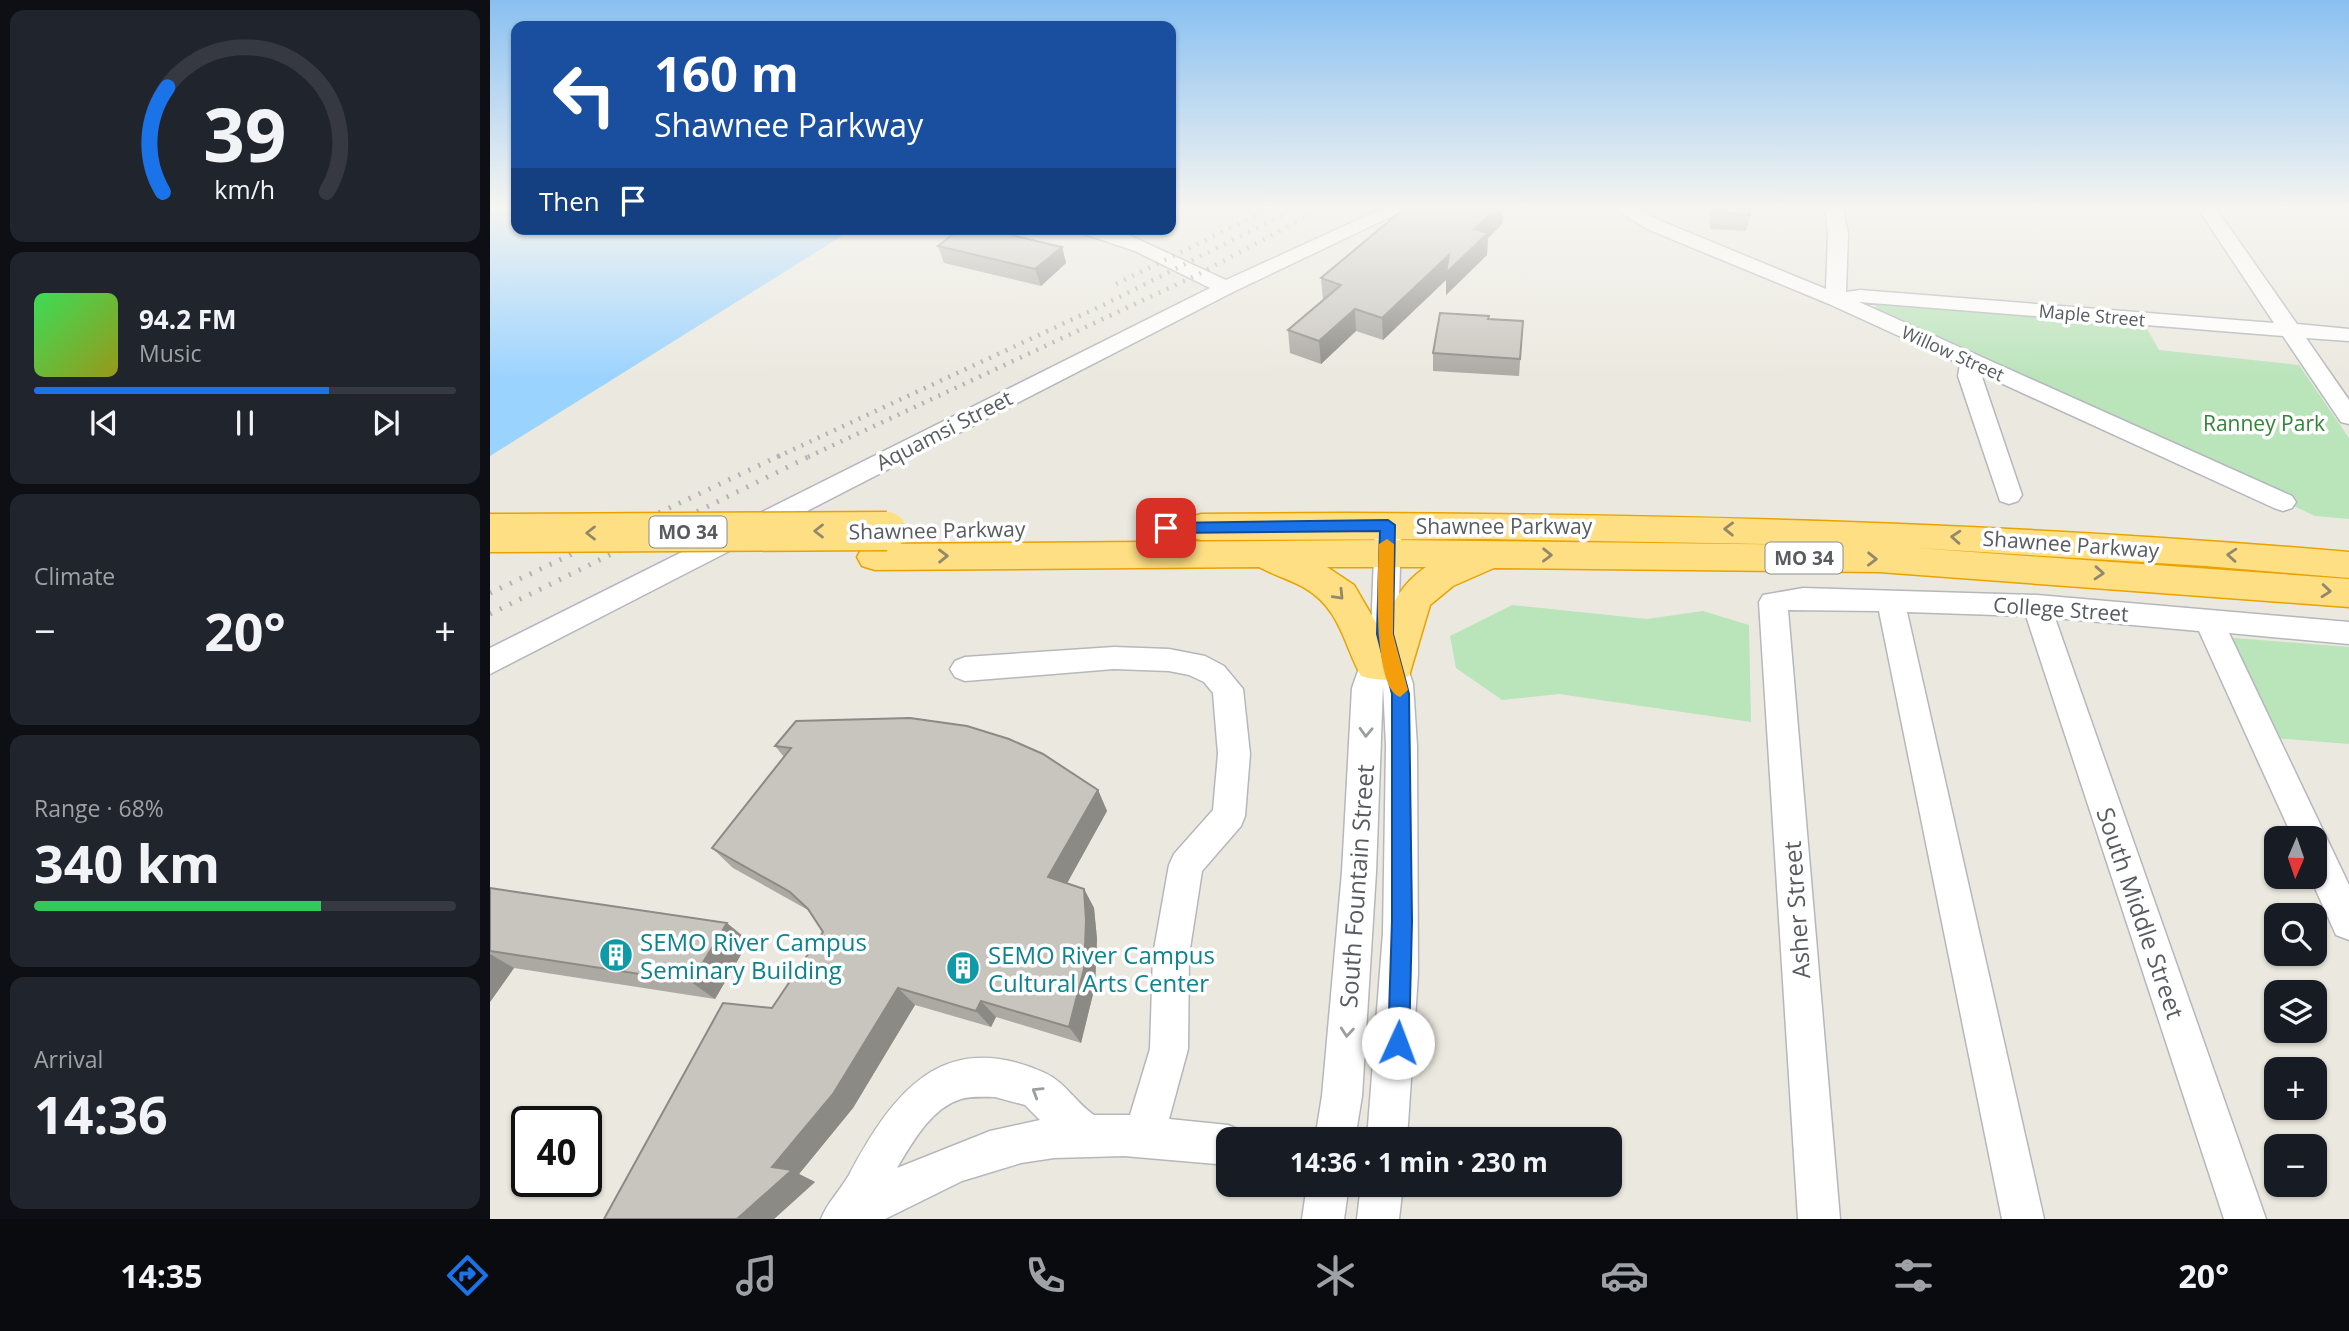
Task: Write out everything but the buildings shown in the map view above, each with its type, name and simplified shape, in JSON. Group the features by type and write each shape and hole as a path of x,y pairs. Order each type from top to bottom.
{"highway":[{"name":"Shawnee Parkway","path":"490,533 1258,554 1387,539 1579,525 1902,533 2149,548 2349,565"},
{"name":"Shawnee Parkway","path":"490,560 881,544 1387,539 1494,554 1879,559 2349,593"},
{"path":"1258,554 1307,572 1338,590 1385,655 1407,610 1421,589 1450,570 1494,554"}],"street":[{"path":"1183,264 1226,288"},
{"name":"Aquamsi Street","path":"490,662 587,609 1278,264"},
{"name":"Willow Street","path":"1748,264 1836,300 2283,502"},
{"path":"1836,300 1837,264"},
{"path":"2244,264 2349,417"},
{"name":"Maple Street","path":"1836,300 1860,296 2349,335"},
{"path":"1971,362 1969,376 2009,495"},
{"name":"South Fountain Street","path":"1387,539 1385,655 1401,694 1402,921 1398,1043 1388,1127"},
{"name":"College Street","path":"1773,602 1803,598 2037,606 2349,633"},
{"path":"1892,601 2023,1219"},
{"name":"Asher Street","path":"1773,602 1819,1219"},
{"name":"South Middle Street","path":"2037,606 2245,1219"},
{"path":"2208,620 2304,826"},
{"name":"South Fountain Street","path":"1337,1127 1342,1096 1359,872 1367,688 1385,655"},
{"path":"965,669 1114,658 1168,660 1195,664 1214,674 1228,690 1234,754 1229,816 1186,865 1171,955 1169,1049 1143,1139"},
{"path":"2328,878 2349,923"},
{"path":"846,1217 912,1107 930,1091 955,1080 982,1077 1034,1087 1068,1120 1090,1135"},
{"path":"846,1217 957,1160 1021,1142 1090,1135 1216,1144"},
{"path":"1323,1219 1326,1197"},
{"path":"1378,1219 1381,1197"}],"green space":[{"name":"Ranney Park","path":"1876,304 2145,325 2159,350 2299,365 2349,438 2349,519 2315,516 1874,310"},
{"path":"1512,605 1647,619 1703,611 1749,625 1751,722 1559,694 1502,700 1456,668 1450,636"},
{"path":"2222,637 2349,647 2349,744 2272,738"}],"water":[{"path":"490,264 797,264 490,456"}],"railway":[{"path":"1116,284 1157,264"},
{"path":"777,457 1099,307 1185,264"},
{"path":"808,457 1218,264"},
{"path":"490,593 781,455"},
{"path":"490,614 812,455"}],"slow traffic":[{"path":"1387,544 1385,634 1400,690"}],"place":[{"name":"SEMO River Campus Seminary Building","path":"616,955"},
{"name":"SEMO River Campus Cultural Arts Center","path":"963,968"}],"route":[{"path":"1166,528 1388,525 1385,634 1401,694 1402,921 1398,1043"}]}
